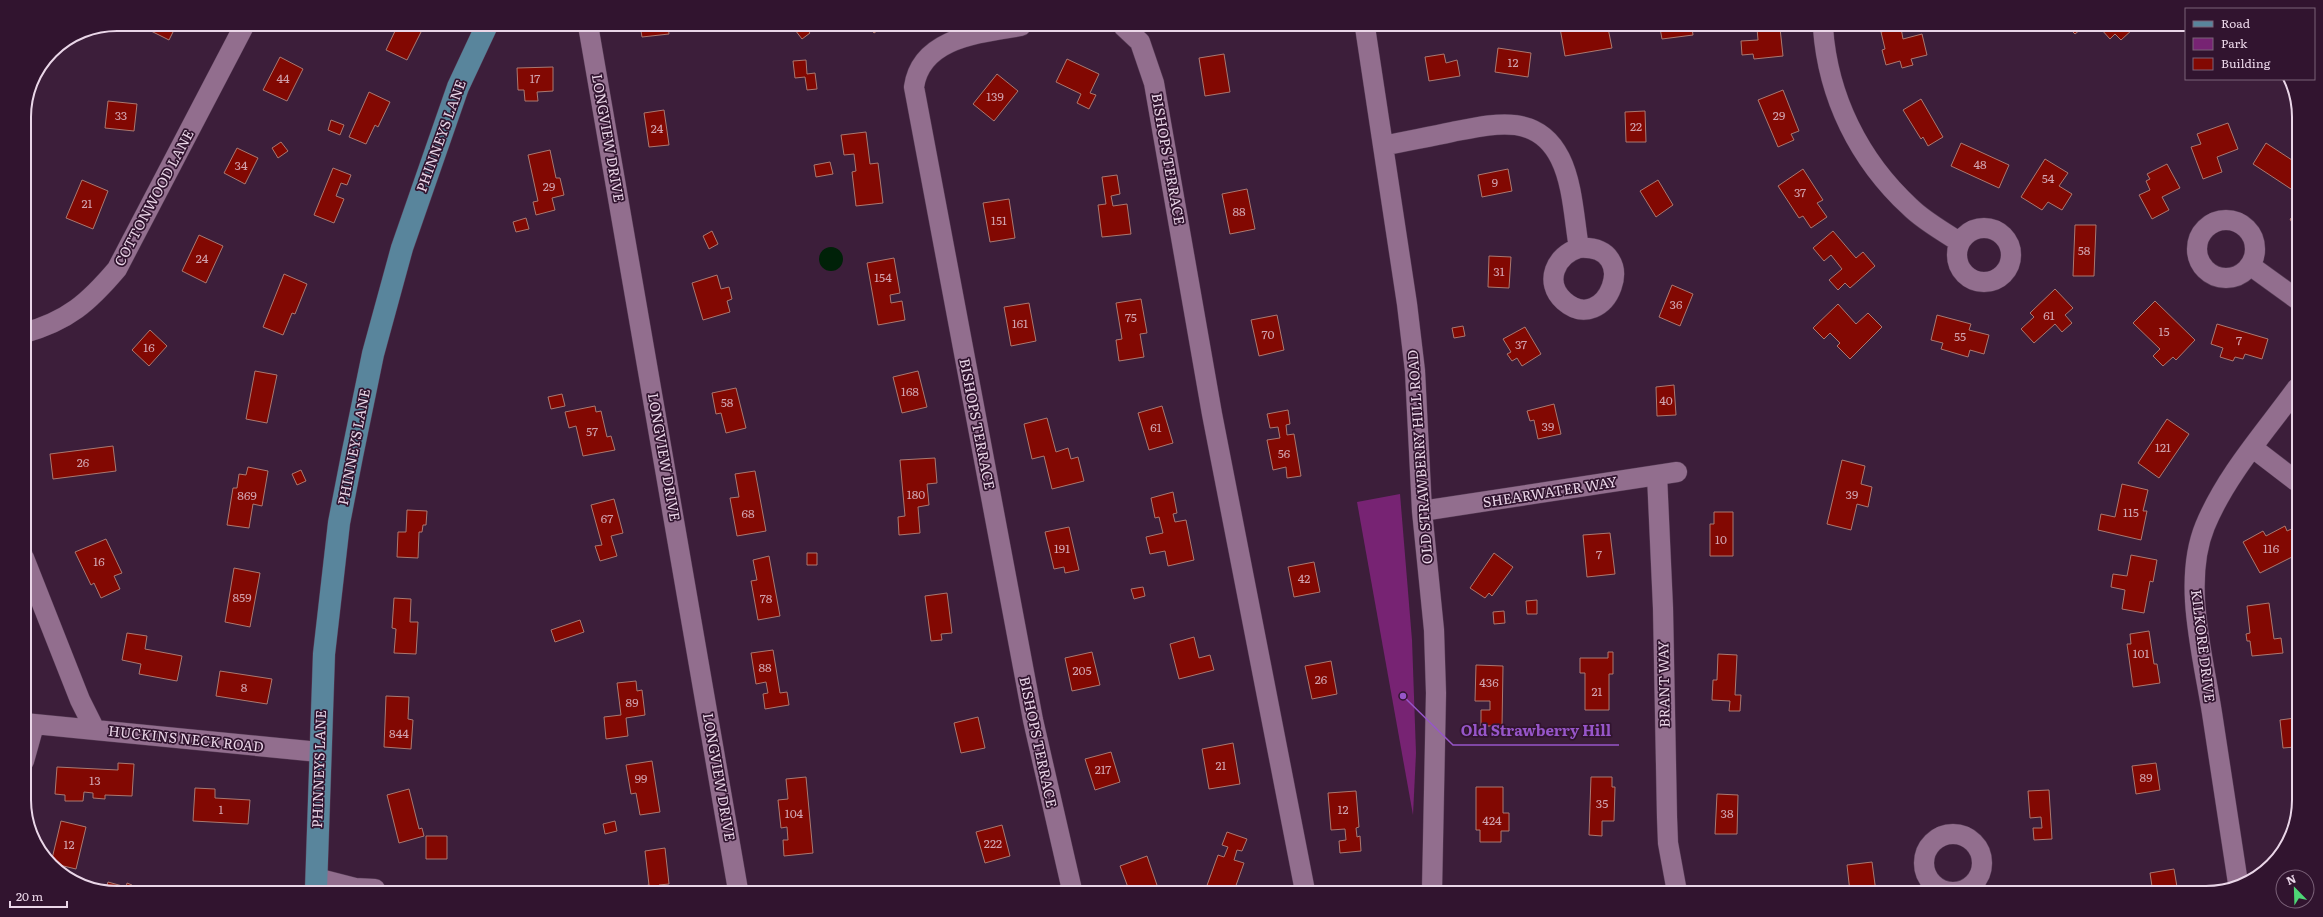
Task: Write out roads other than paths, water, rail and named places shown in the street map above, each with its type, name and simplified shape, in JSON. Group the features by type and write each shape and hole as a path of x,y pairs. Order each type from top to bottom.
{"main road":[{"name":"PHINNEYS LANE","path":"316,883 319,752 324,654 334,562 352,456 373,354 402,248 424,181 458,87 484,31"}],"street":[{"name":"COTTONWOOD LANE","path":"31,331 53,323 89,301 118,269 240,31"},
{"name":"LONGVIEW DRIVE","path":"589,31 737,886"},
{"name":"BISHOPS TERRACE","path":"993,31 976,34 944,45 923,62 915,78 914,87 1032,720 1071,886"},
{"name":"BISHOPS TERRACE","path":"1128,31 1140,42 1154,83 1212,414 1304,886"},
{"name":"OLD STRAWBERRY HILL ROAD","path":"1366,31 1407,304 1415,371 1422,511 1434,630 1436,693 1432,886"},
{"path":"1823,31 1828,62 1837,98 1864,153 1876,171 1910,208 1959,242"},
{"path":"1383,146 1504,123 1526,127 1536,131 1551,144 1561,159 1568,186 1578,248"},
{"path":"2251,266 2292,296"},
{"name":"KILKORE DRIVE","path":"2237,880 2197,613 2195,574 2198,546 2205,526 2227,484 2292,395"},
{"path":"2253,448 2292,478"},
{"name":"SHEARWATER WAY","path":"1422,511 1677,472"},
{"name":"BRANT WAY","path":"1657,475 1663,608 1668,843 1676,886"},
{"name":"HUCKINS NECK ROAD","path":"31,576 74,685 95,730 319,752"},
{"path":"31,724 95,730"},
{"path":"316,883 340,886"}],"place":[{"name":"Old Strawberry Hill","path":"1403,696"}]}
